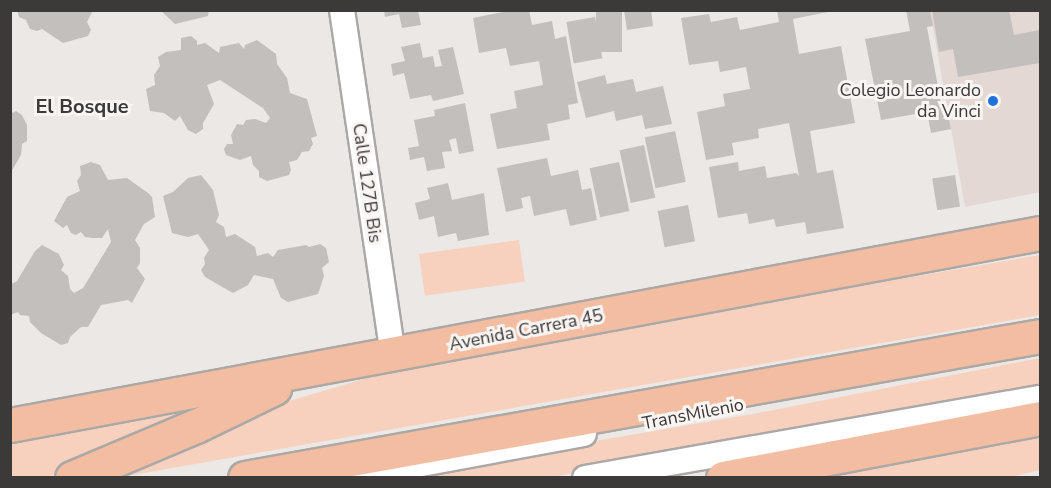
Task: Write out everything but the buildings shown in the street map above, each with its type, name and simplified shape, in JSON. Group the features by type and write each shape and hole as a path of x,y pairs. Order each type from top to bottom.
{"highway":[{"name":"Avenida Carrera 45","path":"10,425 393,356 1041,233"},
{"path":"245,477 1041,336"},
{"path":"72,477 196,426 311,370"},
{"path":"723,477 1041,418"}],"street":[{"name":"Calle 127B Bis","path":"342,10 393,356"},
{"name":"TransMilenio","path":"346,477 1041,348"},
{"path":"585,477 811,440 1041,398"}],"shaded area":[{"name":"Colegio Leonardo da Vinci","path":"930,11 1040,11 1040,192 965,207"},
{"path":"519,240 525,282 425,296 419,254"},
{"path":"1040,255 1040,315 121,477 120,472 259,410 428,360"},
{"path":"1040,358 1040,389 552,477 380,478 753,414"},
{"path":"194,411 60,474 46,477 11,478 11,442"},
{"path":"1040,437 1040,470 1011,477 821,477"}],"place":[{"name":"Colegio Leonardo da Vinci","path":"993,101"}],"district":[{"name":"El Bosque","path":"82,106"}]}
